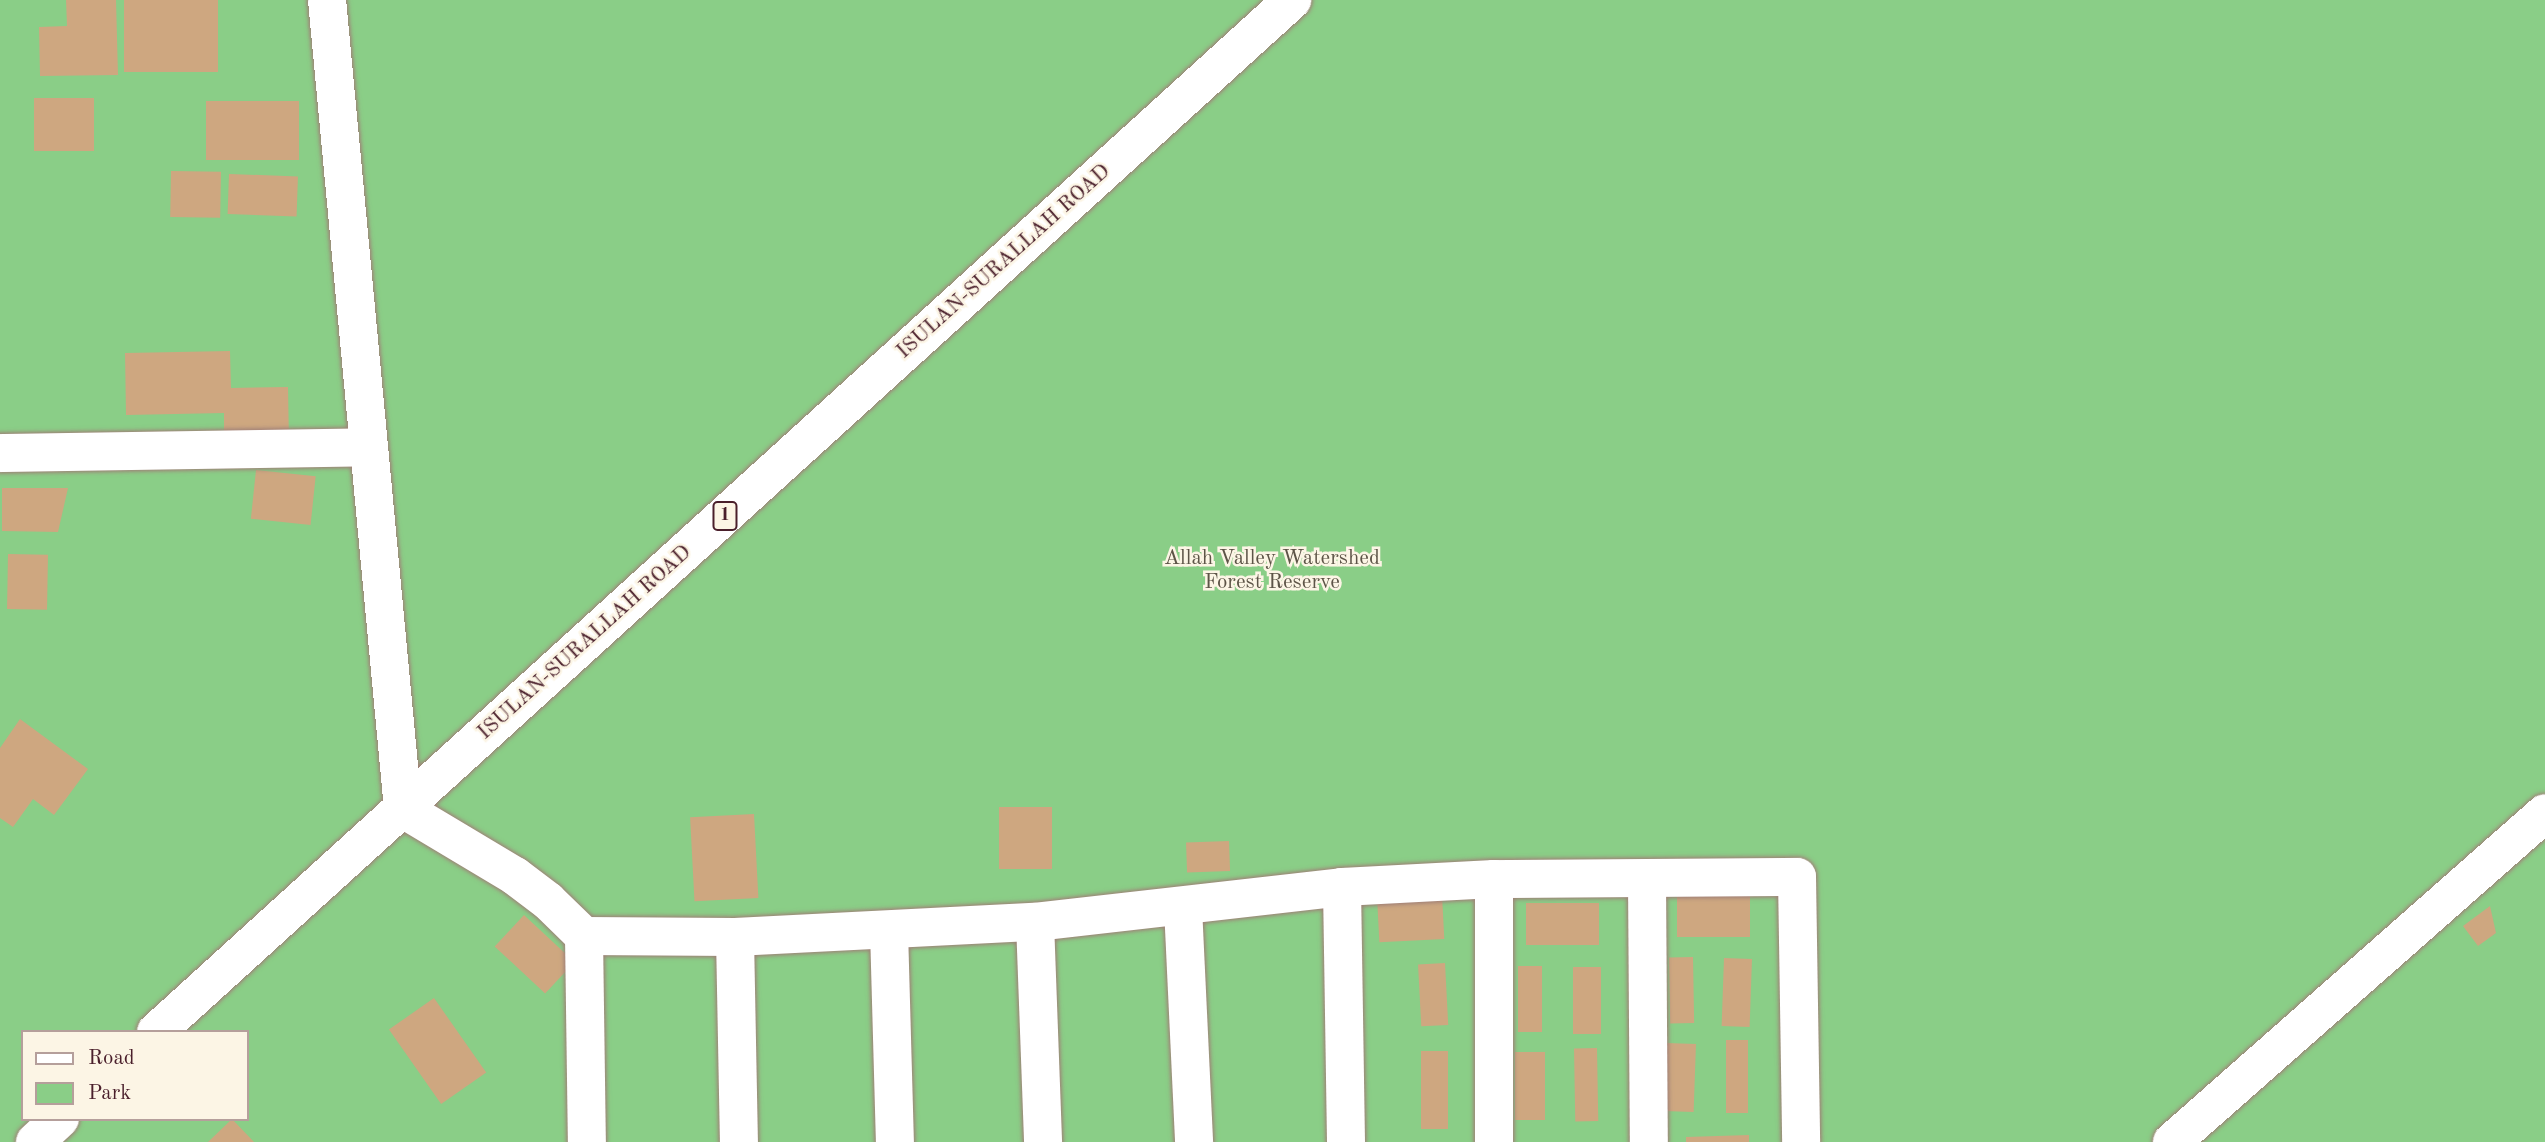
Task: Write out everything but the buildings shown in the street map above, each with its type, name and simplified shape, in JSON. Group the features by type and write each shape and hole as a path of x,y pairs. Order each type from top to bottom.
{"main road":[{"path":"327,0 402,809 514,876 548,901 584,936 735,937 1035,922 1342,887 1494,879 1797,877 1801,1142"},
{"name":"ISULAN-SURALLAH ROAD","path":"158,1030 1292,0"},
{"path":"0,453 369,447"},
{"path":"2172,1142 2545,813"},
{"path":"1494,879 1494,1142"},
{"path":"1647,879 1649,1142"},
{"path":"1342,887 1346,1142"},
{"path":"1182,907 1194,1142"},
{"path":"1035,922 1043,1142"},
{"path":"890,930 895,1142"},
{"path":"584,936 587,1142"},
{"path":"735,937 739,1142"},
{"path":"34,1142 58,1121"}],"green space":[{"name":"Allah Valley Watershed Forest Reserve","path":"0,0 2545,0 2545,1142 0,1142"}]}
